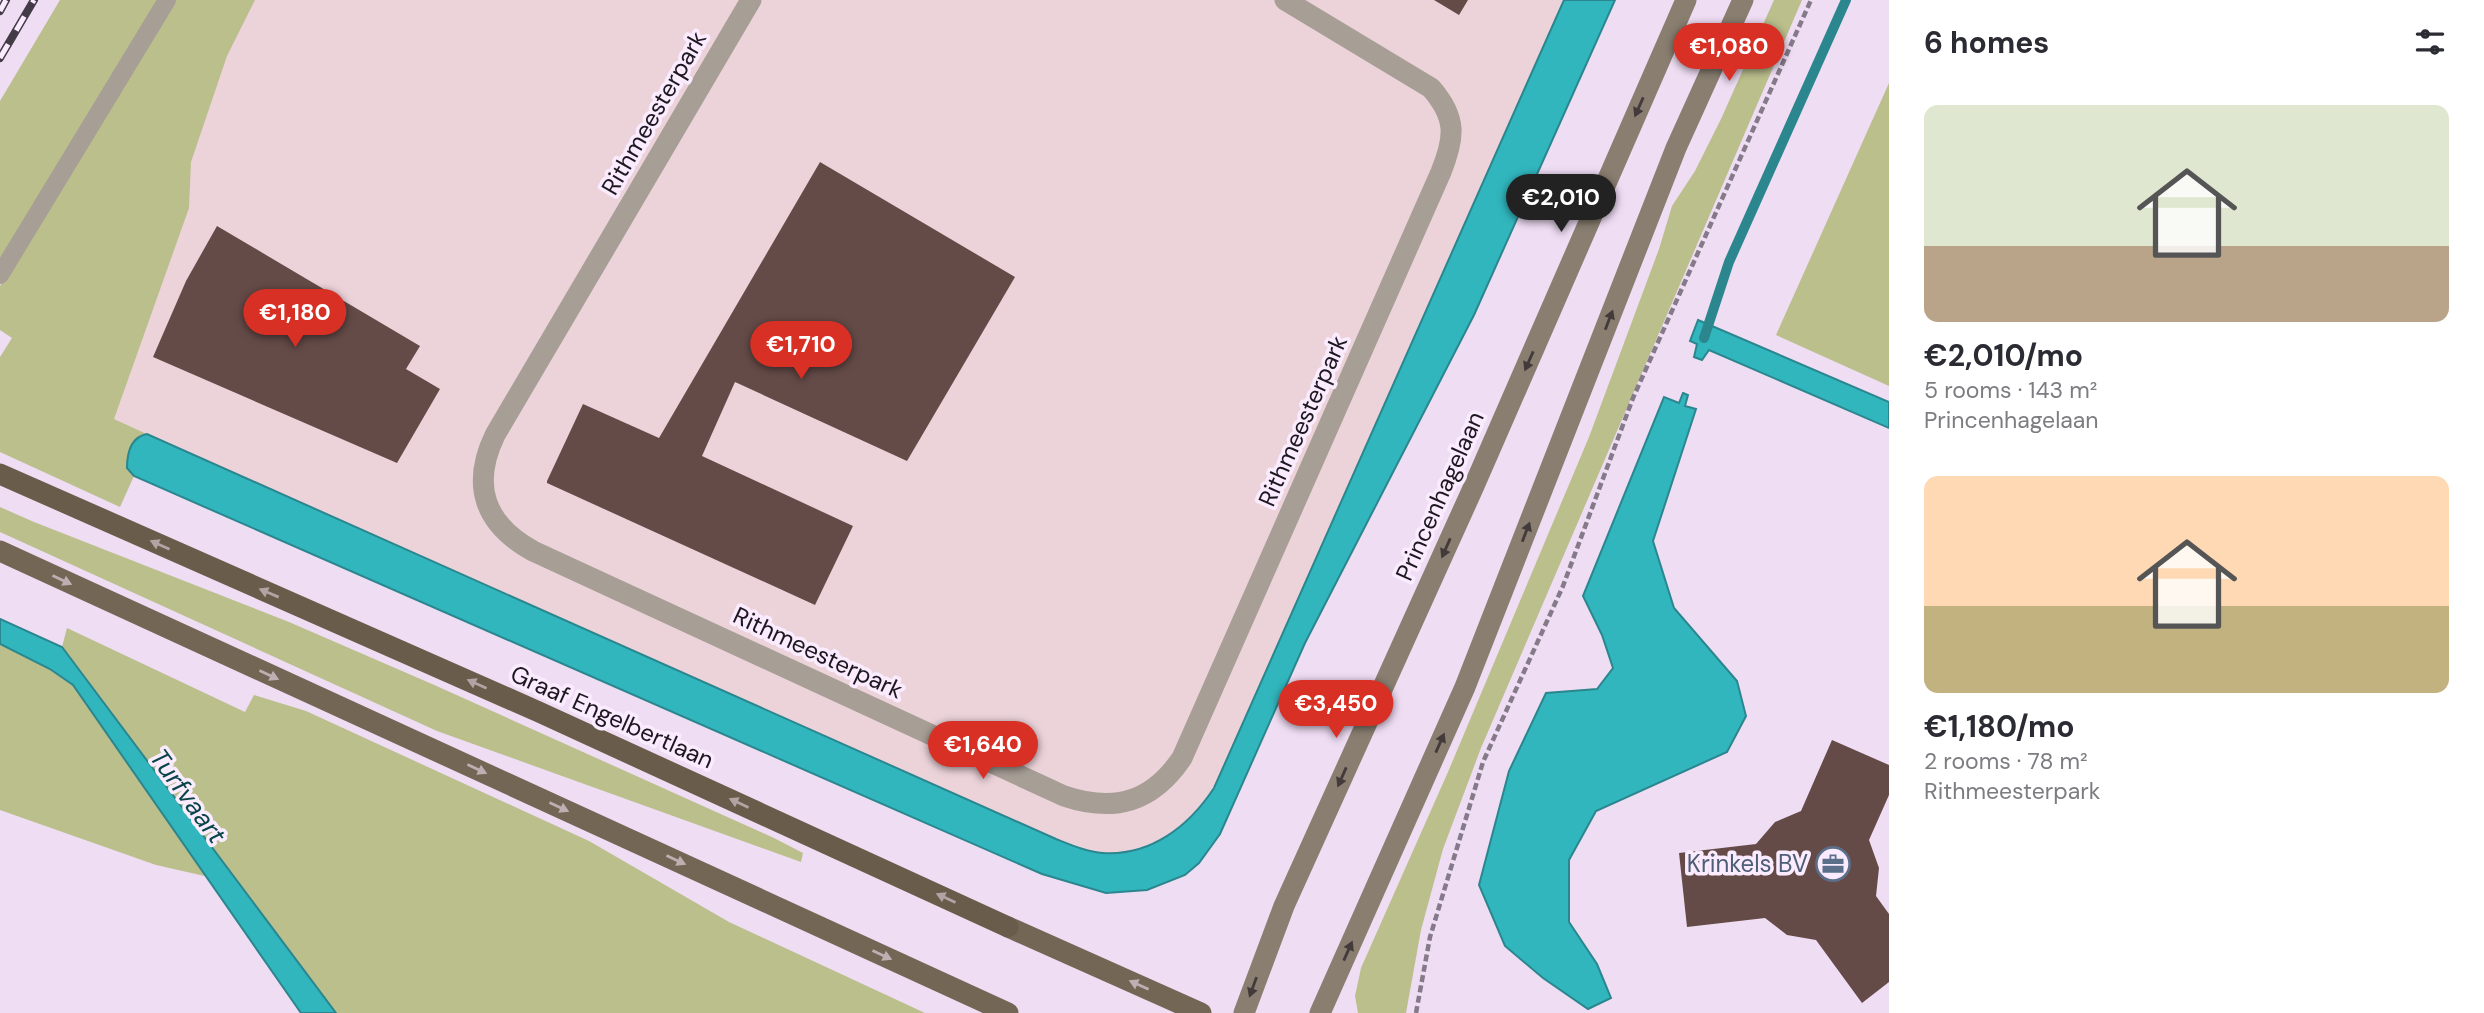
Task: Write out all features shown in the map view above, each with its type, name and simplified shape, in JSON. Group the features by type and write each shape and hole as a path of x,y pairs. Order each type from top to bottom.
{"highway":[{"name":"Graaf Engelbertlaan","path":"0,474 515,701 1008,926"}],"main road":[{"name":"Princenhagelaan","path":"1244,1013 1284,906 1474,486 1686,0"},
{"path":"1320,1013 1465,687 1676,148 1743,0"},
{"path":"0,551 1008,1013"},
{"name":"Graaf Engelbertlaan","path":"1008,926 1201,1013"}],"street":[{"name":"Rithmeesterpark","path":"751,0 495,435 483,466 482,482 486,499 503,529 517,542 533,551 1064,796 1098,804 1133,800 1148,794 1172,772 1182,758 1451,146 1452,134 1446,108 1431,88 1285,0"}],"lane":[{"path":"0,275 167,0"}],"path":[{"path":"1416,1013 1430,937 1483,762 1563,586 1633,398 1811,0"}],"shaded area":[{"path":"176,0 1564,0 1214,788 1200,809 1166,838 1123,853 1100,853 1056,839 114,419 18,336 0,289"}],"green space":[{"path":"60,0 159,0 0,262 0,101"},
{"path":"174,0 255,0 227,56 191,162 189,208 114,419 147,434 136,440 129,452 128,465 134,476 120,507 0,452 0,357 12,338 0,330 0,286"},
{"path":"1774,0 1802,0 1481,748 1443,849 1421,930 1406,1013 1358,1013 1355,996 1361,968 1448,772 1589,437 1659,249 1672,206 1695,171 1721,119"},
{"path":"1889,83 1889,386 1776,335"},
{"path":"0,507 289,622 432,684 774,838 803,853 801,862 437,731 0,532"},
{"path":"67,628 245,712 254,695 306,711 589,841 729,922 925,1013 336,1013 62,647"},
{"path":"0,644 50,669 73,685 209,877 156,865 0,810"}],"water":[{"path":"1564,0 1615,0 1474,315 1305,643 1220,834 1199,863 1185,875 1147,890 1106,893 1042,874 134,476 127,468 131,446 137,438 147,434 1056,839 1103,853 1121,853 1153,844 1193,815 1214,788"},
{"path":"1698,320 1889,402 1889,428 1709,350 1702,360 1694,357 1697,344 1690,341"},
{"path":"1683,393 1688,395 1685,406 1696,409 1653,541 1674,608 1737,681 1746,716 1727,752 1596,811 1569,860 1569,922 1597,964 1611,998 1588,1009 1543,978 1505,946 1479,885 1509,771 1546,693 1597,689 1613,668 1602,635 1583,596 1664,397 1679,403"},
{"path":"0,619 62,647 336,1013 301,1013 73,685 50,669 0,644"}],"building":[{"path":"1434,0 1468,0 1459,15"},
{"path":"820,162 1015,277 907,461 735,382 702,456 853,526 815,605 547,481 583,404 659,438"},
{"path":"217,226 420,346 406,369 440,389 397,463 153,357 186,281"},
{"path":"1832,740 1889,765 1889,795 1869,840 1879,868 1876,896 1889,914 1889,982 1862,1003 1816,940 1787,935 1765,918 1687,927 1679,853 1756,844 1775,822 1801,811"}],"waterway":[{"path":"1704,338 1729,262 1846,0"}],"railway":[{"path":"0,11 6,0"},
{"path":"0,58 34,0"}],"place":[{"name":"Krinkels BV","path":"1833,864"}],"water label":[{"name":"Turfvaart","path":"188,796"}]}
